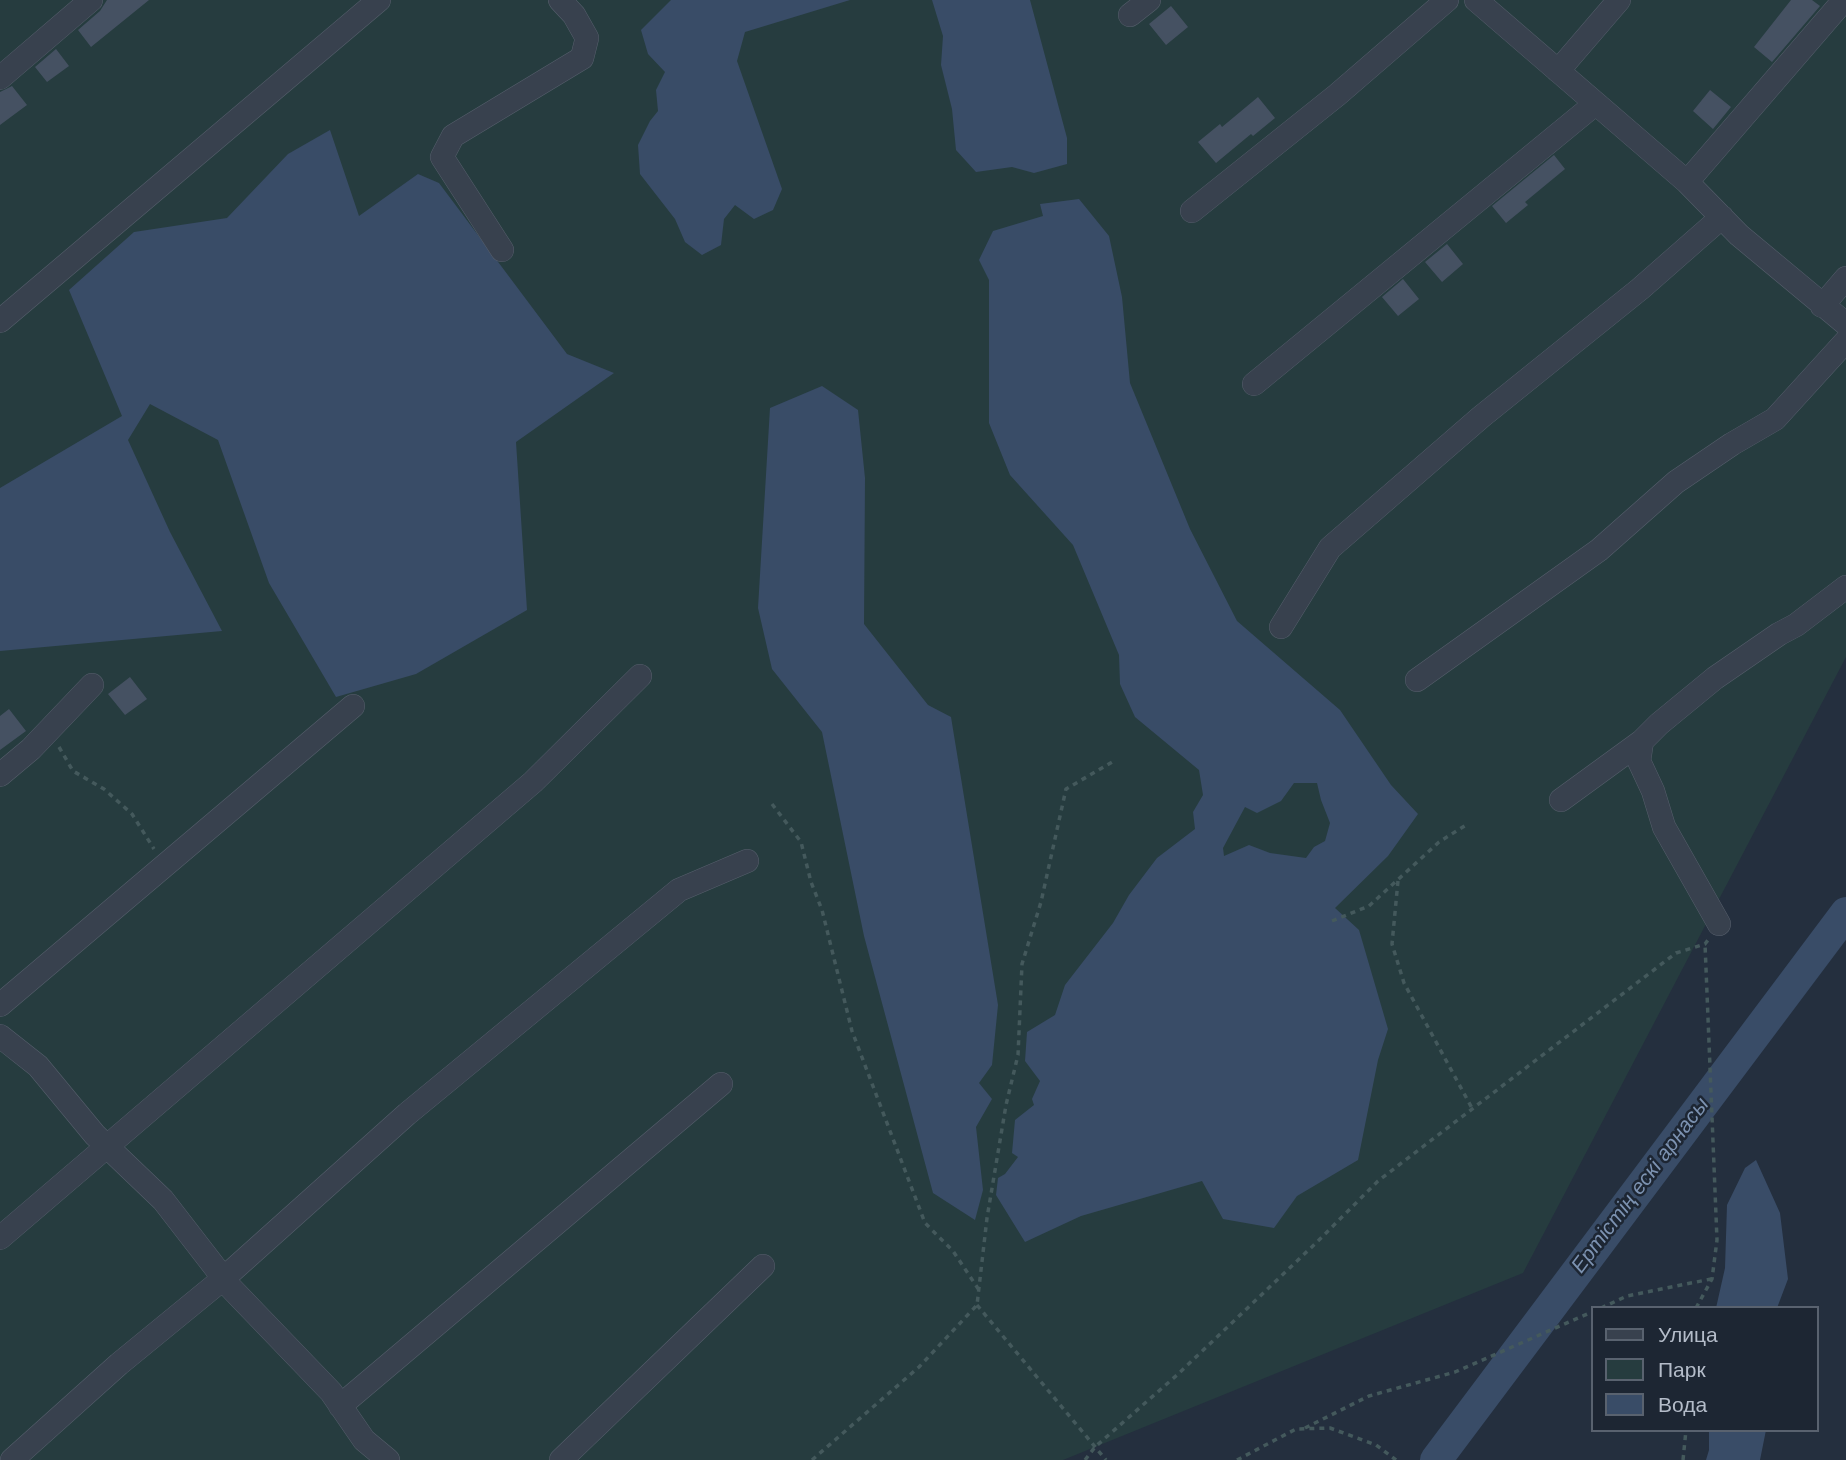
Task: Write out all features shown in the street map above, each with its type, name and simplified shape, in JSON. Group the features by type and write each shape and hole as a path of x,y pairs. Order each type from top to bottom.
{"street":[{"path":"0,78 92,0"},
{"path":"0,321 379,0"},
{"path":"502,250 442,157 453,136 582,58 587,38 574,15 560,0"},
{"path":"1130,15 1149,0"},
{"path":"1192,211 1447,0"},
{"path":"1476,0 1687,182 1722,217 1822,306 1846,324"},
{"path":"1558,71 1619,0"},
{"path":"1687,182 1844,0"},
{"path":"1254,384 1595,104"},
{"path":"1281,627 1330,548 1481,417 1640,289 1722,217"},
{"path":"1822,306 1846,278"},
{"path":"1417,680 1599,550 1675,482 1775,419 1846,341"},
{"path":"1561,800 1642,741 1715,678 1796,625 1846,587"},
{"path":"0,1238 533,782 640,676"},
{"path":"0,775 92,685"},
{"path":"0,1004 353,706"},
{"path":"1642,741 1639,761 1653,791 1664,827 1719,924"},
{"path":"12,1460 119,1364 224,1278 407,1114 679,890 747,861"},
{"path":"0,1036 38,1066 108,1147 163,1200 224,1278 331,1392 364,1440 388,1460"},
{"path":"340,1406 721,1084"},
{"path":"561,1460 763,1266"}],"path":[{"path":"49,730 73,771 104,789 132,814 164,866"},
{"path":"812,1460 919,1367 977,1305 986,1218 1006,1105 1018,1055 1022,964 1041,902 1066,789 1114,761"},
{"path":"772,804 801,842 811,882 822,910 852,1031 925,1223 953,1251 980,1292"},
{"path":"1332,921 1369,906 1439,842 1466,825"},
{"path":"1398,881 1392,944 1404,984 1473,1110"},
{"path":"1084,1460 1095,1447 1177,1376 1378,1181 1676,953 1705,944 1719,924"},
{"path":"1697,1306 1712,1279 1717,1240 1705,944"},
{"path":"1605,1306 1627,1296 1712,1279"},
{"path":"977,1305 1106,1460"},
{"path":"1305,1428 1369,1396 1455,1372 1590,1313"},
{"path":"1237,1460 1296,1429 1305,1428 1330,1428 1376,1445 1396,1460"},
{"path":"1683,1460 1686,1432"}],"green space":[{"path":"0,0 1846,0 1846,657 1523,1273 1063,1460 0,1460"}],"water":[{"path":"671,0 850,0 745,32 737,61 782,189 773,210 754,219 735,205 724,219 721,245 702,255 685,242 675,219 640,174 638,145 658,111 656,90 665,72 648,54 641,30"},
{"path":"932,0 1030,0 1067,138 1067,164 1034,173 1012,167 976,172 956,150 952,109 941,65 943,36"},
{"path":"330,130 359,216 418,174 439,183 567,354 614,373 516,442 527,610 416,674 336,697 269,583 218,440 150,404 128,440 170,532 222,631 0,651 0,488 122,416 69,290 134,232 227,218 288,154"},
{"path":"1079,199 1109,236 1122,297 1130,383 1190,529 1237,621 1340,710 1391,785 1418,814 1388,856 1335,908 1359,930 1388,1029 1378,1060 1358,1160 1297,1196 1274,1228 1223,1219 1202,1181 1081,1216 1025,1242 996,1195 998,1178 1005,1174 1018,1157 1012,1153 1015,1120 1034,1105 1032,1099 1040,1081 1025,1061 1027,1032 1055,1015 1065,985 1113,923 1129,895 1157,858 1195,829 1193,812 1203,795 1199,770 1135,717 1120,684 1119,655 1073,545 1010,475 989,423 989,280 979,260 993,231 1043,216 1040,204","holes":["1294,783 1317,783 1330,823 1325,841 1314,847 1306,858 1270,853 1249,845 1224,856 1223,848 1245,807 1257,813 1281,801"]},
{"path":"822,386 858,410 865,478 864,624 928,705 951,717 998,1005 992,1065 979,1083 992,1099 976,1127 983,1190 975,1220 933,1193 864,936 822,732 772,669 758,608 770,408"},
{"path":"1756,1160 1780,1213 1788,1279 1778,1306 1716,1306 1725,1268 1727,1205 1745,1168"},
{"path":"1709,1432 1766,1432 1760,1460 1706,1460"}],"building":[{"path":"107,0 149,0 91,47 78,30 100,11"},
{"path":"1791,0 1812,0 1820,6 1772,62 1754,47"},
{"path":"1171,6 1188,27 1166,45 1149,24"},
{"path":"56,49 69,66 47,82 35,67"},
{"path":"12,86 27,105 0,125 0,92"},
{"path":"1710,90 1731,107 1713,129 1693,111"},
{"path":"1258,97 1275,118 1216,163 1198,142 1220,124 1222,127"},
{"path":"1554,155 1565,169 1525,202 1528,205 1506,223 1492,206"},
{"path":"1447,244 1463,264 1442,282 1425,262"},
{"path":"1403,279 1419,299 1398,316 1382,297"},
{"path":"130,677 147,699 125,715 108,694"},
{"path":"9,709 26,731 0,750 0,716"}],"waterway":[{"name":"Ертістің ескі арнасы","path":"1436,1460 1846,913"}]}
